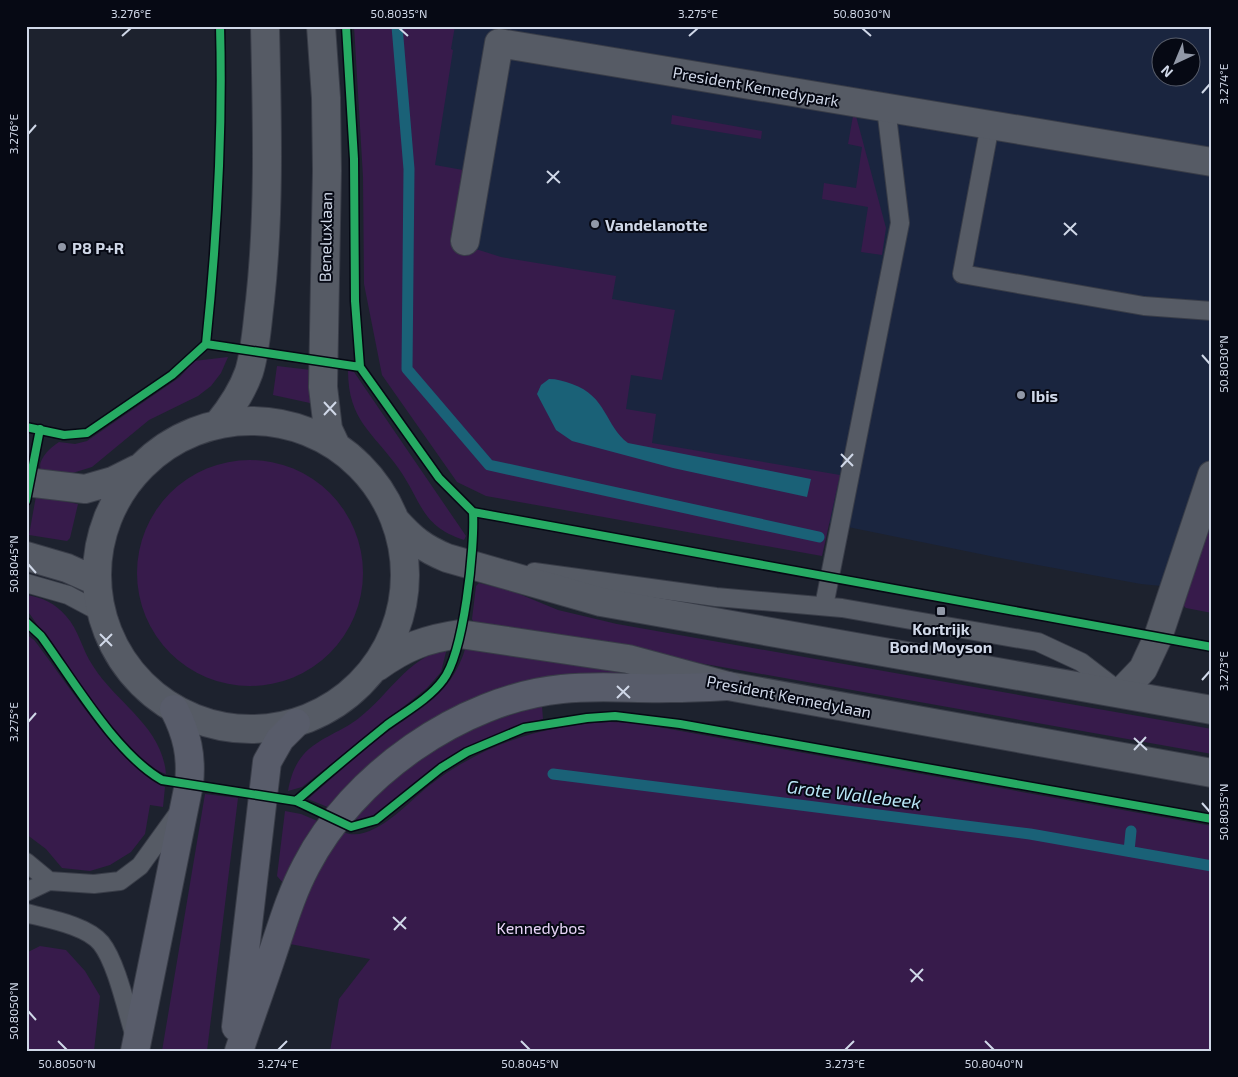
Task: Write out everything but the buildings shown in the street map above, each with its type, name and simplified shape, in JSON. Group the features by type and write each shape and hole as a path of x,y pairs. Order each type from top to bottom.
{"highway":[{"path":"239,1051 290,901 306,865 328,831 354,799 381,773 411,750 438,732 467,717 523,696 560,689 728,686"},
{"path":"136,1047 186,802 191,764 189,746 183,727 174,709"},
{"path":"233,1051 267,762 280,739 296,723"}],"main road":[{"path":"218,424 231,408 241,391 254,351 264,266 267,172 265,26"},
{"name":"Beneluxlaan","path":"321,26 326,98 327,171 323,387 328,429 336,446"},
{"name":"President Kennedypark","path":"465,241 499,43 1212,162"},
{"path":"248,420 280,423 310,432 336,446 360,466 380,491 394,519 403,550 405,581 402,605 390,642 374,669 352,692 325,710 296,723 266,729 234,728 203,722 174,709 148,690 127,668 111,641 100,612 96,581 98,551 106,521 119,492 138,468 162,448 188,433 218,424 248,420"},
{"path":"26,482 85,489 113,480 138,468"},
{"path":"1120,692 1143,669 1158,636 1212,475"},
{"path":"394,519 410,537 426,549 470,564 601,602 1120,692 1212,710"},
{"path":"26,556 67,568 96,581"},
{"name":"President Kennedylaan","path":"374,669 413,644 460,634 628,659 728,686 1212,773"}],"lane":[{"path":"824,606 900,223 886,108"},
{"path":"990,125 962,274 1144,306 1212,311"},
{"path":"470,564 716,597 824,606 1038,642 1082,662 1120,692"},
{"path":"26,583 68,595 100,612"},
{"path":"26,892 49,881 94,884 120,881 140,866 186,802"},
{"path":"26,862 49,881"},
{"path":"26,913 77,928 100,942 112,962 136,1047"}],"shaded area":[{"path":"416,26 1212,26 1212,591 1141,584 995,557 495,455 421,366"},
{"path":"549,379 560,380 584,389 599,403 614,428 628,443 811,479 807,497 673,468 572,441 556,430 537,394 541,385"}],"green space":[{"path":"354,26 455,26 435,165 463,170 451,246 479,250 501,257 616,276 612,299 675,310 662,380 631,375 626,409 656,414 652,443 840,475 822,556 486,496 457,482 382,375 364,284 363,177"},
{"path":"672,115 762,131 761,139 671,124"},
{"path":"853,116 856,116 886,228 882,255 861,252 868,207 822,199 824,183 856,188 862,147 848,144"},
{"path":"228,357 221,373 211,386 198,396 149,420 92,467 66,475 42,473 40,464 44,455 59,442 75,444 87,441 180,377 194,361"},
{"path":"277,366 311,370 310,403 273,395"},
{"path":"348,370 354,372 466,536 464,540 439,528 424,512 399,469 364,425 352,402"},
{"path":"250,460 272,462 293,469 313,479 330,493 344,510 354,530 361,551 363,573 361,595 354,616 344,636 330,653 313,667 293,677 272,684 250,686 228,684 207,677 187,667 170,653 156,636 146,616 139,595 137,573 139,551 146,530 156,510 170,493 187,479 207,469 228,462"},
{"path":"36,496 78,504 70,538 67,541 29,535"},
{"path":"1212,499 1212,613 1186,608 1183,605"},
{"path":"479,583 512,591 558,610 617,624 1212,729 1212,754 474,623 472,619 476,586"},
{"path":"26,595 38,597 53,605 70,622 93,666 103,680 137,716 156,742 163,757 166,774 151,765 133,749 92,701 26,609"},
{"path":"26,634 34,640 113,744 149,778 165,787 163,807 150,805 145,834 131,852 110,865 90,871 62,868 46,849 26,834"},
{"path":"466,646 647,677 552,679 330,808 308,799 372,744 440,692 451,679"},
{"path":"447,648 441,672 427,688 302,787 288,791 295,767 312,746 359,718 399,678 420,661"},
{"path":"542,706 543,719 496,735 466,749 423,776 369,819 362,821 354,819 396,779 417,762 439,748 486,724"},
{"name":"Kennedybos","path":"610,722 636,723 1212,826 1212,1051 330,1051 339,999 370,959 290,944 312,886 326,858 343,832 354,834 378,827 450,771 471,758 493,748 538,732 561,727"},
{"path":"205,794 238,798 207,1051 162,1051"},
{"path":"285,811 301,814 320,822 283,883 277,876"},
{"path":"40,946 66,950 85,971 100,996 94,1051 26,1051 26,953"}],"waterway":[{"path":"397,26 409,169 407,369 489,465 819,537"},
{"name":"Grote Wallebeek","path":"553,774 1030,834 1212,866"},
{"name":"Grote Wallebeek","path":"1129,851 1131,831"}],"cycle path":[{"path":"26,427 64,435 87,433 172,375 206,344 218,185 221,106 220,26"},
{"path":"346,26 354,159 355,301 360,367 439,478 473,512 1212,647"},
{"path":"206,344 360,367"},
{"path":"26,501 40,429"},
{"path":"296,801 387,725 424,699 443,680 457,647 467,599 472,549 473,512"},
{"path":"26,622 41,636 112,735 128,753 162,780 296,801 351,827 376,820 441,768 467,752 524,728 587,718 615,716 680,724 1212,819"}],"place":[{"name":"Vandelanotte","path":"595,224"},
{"name":"P8 P+R","path":"62,247"},
{"name":"Ibis","path":"1021,395"},
{"name":"Kortrijk Bond Moyson","path":"941,611"}]}
